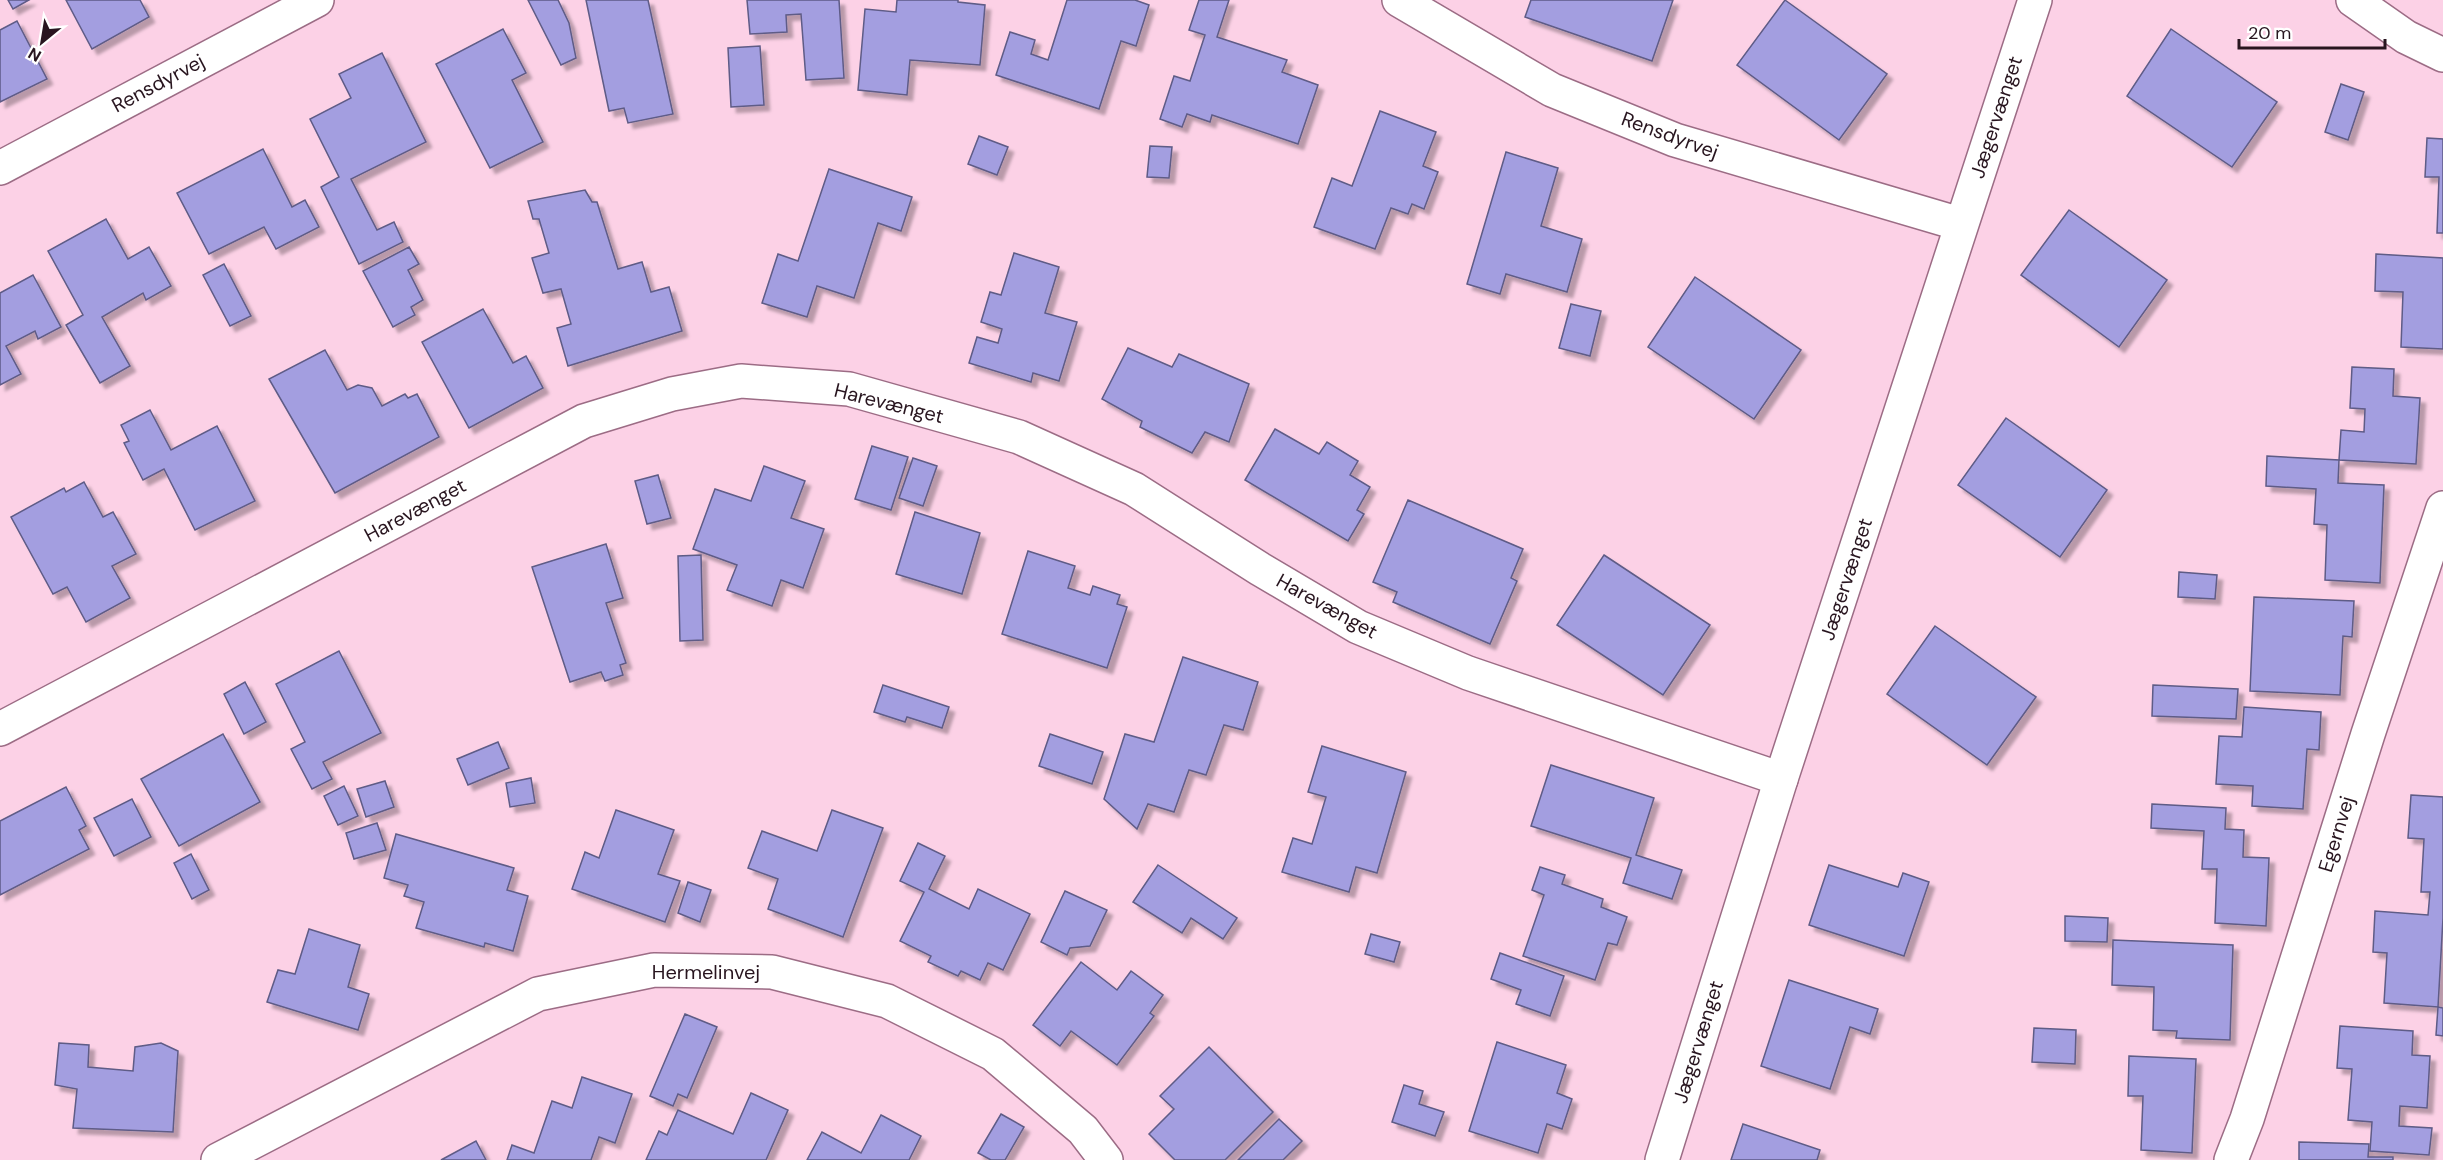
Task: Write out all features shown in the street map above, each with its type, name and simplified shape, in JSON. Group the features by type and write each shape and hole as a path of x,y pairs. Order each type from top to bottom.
{"street":[{"name":"Rensdyrvej","path":"0,168 317,0"},
{"name":"Rensdyrvej","path":"1399,0 1552,90 1674,140 1960,224"},
{"name":"Jægervænget","path":"1662,1160 1781,779 2034,0"},
{"path":"2353,0 2406,37 2443,55"},
{"name":"Harevænget","path":"0,729 584,421 672,394 741,381 849,389 1019,437 1134,489 1260,569 1358,627 1468,673 1781,779"},
{"name":"Egernvej","path":"2232,1160 2443,508"},
{"name":"Hermelinvej","path":"219,1160 538,994 654,970 772,972 887,1001 993,1054 1083,1130 1106,1160"}],"building":[{"path":"8,0 29,0 13,9"},
{"path":"66,0 140,0 149,17 92,49"},
{"path":"528,0 558,0 569,23 576,58 561,65"},
{"path":"586,0 648,0 673,114 628,123 624,108 609,111"},
{"path":"747,0 839,0 844,78 806,80 801,14 786,15 787,32 750,34"},
{"path":"897,0 958,0 958,2 985,5 980,65 910,60 907,95 858,90 865,9 896,12"},
{"path":"1067,0 1135,0 1149,5 1136,46 1121,41 1099,109 996,75 1010,32 1035,40 1031,54 1048,60"},
{"path":"1199,0 1229,0 1217,37 1287,60 1282,72 1318,85 1298,144 1212,115 1210,122 1187,114 1182,127 1160,119 1174,76 1190,81 1205,35 1189,30"},
{"path":"1531,0 1673,0 1652,61 1525,17"},
{"path":"1785,0 1887,74 1839,140 1737,65"},
{"path":"17,21 47,79 0,102 0,30"},
{"path":"503,29 526,73 512,80 543,142 490,168 436,64"},
{"path":"2171,29 2277,102 2232,167 2127,96"},
{"path":"760,46 764,105 731,107 728,48"},
{"path":"382,53 426,142 351,179 377,230 394,222 403,242 359,264 321,187 339,177 310,119 351,98 339,74"},
{"path":"2341,84 2364,92 2348,140 2325,132"},
{"path":"1380,111 1436,132 1423,166 1438,172 1424,209 1412,204 1408,214 1391,208 1375,249 1314,227 1332,178 1352,186"},
{"path":"979,136 1008,147 997,175 968,164"},
{"path":"2427,138 2443,139 2443,233 2437,233 2439,177 2425,177"},
{"path":"1150,146 1172,147 1169,178 1147,177"},
{"path":"263,149 292,207 305,200 319,227 276,249 264,227 209,254 177,193"},
{"path":"1506,152 1558,168 1541,226 1582,239 1567,292 1506,274 1500,294 1467,284"},
{"path":"829,169 912,197 901,231 878,223 854,298 817,286 807,317 762,303 778,254 798,261"},
{"path":"585,190 592,202 597,202 618,269 642,262 651,292 669,287 682,331 568,366 557,328 571,324 561,289 543,293 532,258 549,253 539,219 533,219 528,201"},
{"path":"2069,210 2167,280 2119,347 2021,275"},
{"path":"106,219 128,259 149,247 171,286 146,300 143,293 102,317 130,366 100,383 66,325 83,315 48,251"},
{"path":"409,247 419,264 408,270 423,300 411,307 415,315 393,327 363,271"},
{"path":"1014,253 1059,267 1045,313 1077,322 1059,381 1033,373 1031,382 969,363 977,337 998,343 1002,329 981,322 990,292 1001,295"},
{"path":"2376,254 2443,258 2443,349 2401,347 2403,292 2375,291"},
{"path":"224,264 251,316 230,326 203,275"},
{"path":"33,275 61,327 38,339 35,331 6,346 21,374 0,385 0,293"},
{"path":"1695,277 1801,350 1754,419 1648,347"},
{"path":"1571,304 1601,311 1590,356 1559,348"},
{"path":"483,309 513,363 526,356 543,388 469,428 422,342"},
{"path":"1128,348 1172,367 1179,354 1249,384 1229,442 1205,432 1192,453 1140,427 1142,421 1102,399"},
{"path":"325,350 347,390 358,385 372,388 382,406 405,394 408,398 417,394 439,437 335,493 269,379"},
{"path":"2352,367 2394,369 2393,396 2420,398 2416,464 2339,460 2341,430 2364,432 2365,409 2350,408"},
{"path":"150,410 171,450 217,426 255,501 195,530 164,469 143,480 124,443 129,441 121,425"},
{"path":"2006,418 2107,490 2060,557 1958,485"},
{"path":"1275,429 1319,454 1327,442 1358,461 1350,475 1370,487 1357,510 1364,514 1348,541 1245,480"},
{"path":"872,446 908,457 891,510 855,499"},
{"path":"2267,456 2339,460 2338,483 2384,485 2380,583 2325,580 2327,525 2314,524 2316,489 2266,486"},
{"path":"913,458 937,466 923,506 899,498"},
{"path":"764,466 805,481 791,518 824,529 803,588 781,580 772,606 727,590 737,565 693,549 715,489 751,501"},
{"path":"658,475 671,518 647,524 635,481"},
{"path":"84,482 103,517 113,512 136,554 112,566 130,598 86,622 67,587 53,594 11,517 64,488 66,492"},
{"path":"1408,500 1523,549 1511,578 1517,581 1490,644 1393,602 1397,592 1373,582"},
{"path":"915,512 980,533 962,594 896,574"},
{"path":"606,544 623,598 606,603 626,663 620,665 623,675 605,681 601,672 570,682 532,567"},
{"path":"1028,551 1075,566 1068,588 1090,595 1093,586 1120,595 1117,604 1127,607 1107,668 1002,634"},
{"path":"701,555 703,640 680,641 678,556"},
{"path":"1604,555 1710,625 1663,695 1557,625"},
{"path":"2179,572 2217,575 2215,599 2178,597"},
{"path":"2254,597 2354,601 2352,637 2343,636 2340,695 2250,691"},
{"path":"1935,626 2036,697 1987,765 1887,694"},
{"path":"339,651 381,733 323,762 332,779 312,789 291,749 305,742 276,684"},
{"path":"1183,657 1258,682 1243,730 1224,725 1206,775 1189,770 1174,812 1148,804 1137,829 1104,799 1125,734 1154,742"},
{"path":"245,682 266,722 244,734 224,694"},
{"path":"883,685 949,707 942,728 907,717 905,722 874,712"},
{"path":"2153,685 2238,689 2236,719 2152,716"},
{"path":"2244,707 2321,712 2319,750 2307,749 2303,809 2252,806 2253,786 2216,784 2219,736 2242,737"},
{"path":"223,734 260,802 179,846 141,779"},
{"path":"1050,734 1103,752 1092,784 1039,766"},
{"path":"498,742 509,768 468,785 457,759"},
{"path":"1322,746 1406,772 1377,873 1356,867 1349,892 1282,872 1293,838 1312,844 1326,797 1308,792"},
{"path":"1551,765 1654,798 1636,855 1682,870 1672,899 1623,883 1631,858 1531,826"},
{"path":"531,778 535,803 510,807 506,783"},
{"path":"385,781 394,807 366,817 357,789"},
{"path":"344,786 358,816 338,825 324,796"},
{"path":"66,787 86,826 79,830 89,849 0,895 0,821"},
{"path":"2411,795 2443,797 2443,918 2438,1007 2384,1003 2387,953 2373,952 2375,911 2428,915 2430,892 2421,892 2424,839 2408,838"},
{"path":"132,799 151,837 114,856 94,818"},
{"path":"2152,804 2226,808 2225,829 2244,830 2243,857 2269,858 2266,926 2215,923 2217,869 2202,869 2204,831 2151,828"},
{"path":"616,810 674,830 658,874 680,881 665,922 572,889 585,852 599,858"},
{"path":"832,810 883,828 843,937 768,909 778,879 748,868 762,831 817,851"},
{"path":"377,823 386,850 354,859 346,833"},
{"path":"396,834 514,868 507,890 528,896 513,951 485,943 484,947 416,928 424,902 404,896 408,885 384,878"},
{"path":"918,843 945,856 929,889 969,909 978,889 1030,914 1003,970 988,963 980,980 961,971 958,976 928,962 931,956 900,941 924,892 900,881"},
{"path":"191,854 209,890 192,899 174,863"},
{"path":"1158,865 1237,918 1223,939 1191,918 1182,933 1133,902"},
{"path":"1829,865 1898,887 1903,873 1929,882 1904,956 1809,925"},
{"path":"1540,867 1565,875 1562,884 1603,899 1601,907 1627,917 1617,945 1608,943 1595,980 1523,956 1544,895 1532,890"},
{"path":"688,882 711,890 700,922 678,913"},
{"path":"1065,891 1107,910 1090,946 1070,948 1067,955 1041,942"},
{"path":"2065,916 2108,918 2107,942 2065,941"},
{"path":"309,929 360,945 348,987 369,994 358,1030 267,1002 278,970 295,974"},
{"path":"1371,934 1400,942 1394,962 1365,954"},
{"path":"2113,940 2233,945 2230,1040 2176,1038 2177,1031 2153,1030 2154,987 2112,985"},
{"path":"1500,953 1564,976 1550,1016 1516,1004 1521,990 1491,979"},
{"path":"1081,962 1117,990 1131,971 1163,995 1150,1013 1154,1016 1117,1065 1071,1031 1060,1046 1033,1025"},
{"path":"1789,980 1878,1009 1870,1034 1850,1027 1830,1089 1761,1066"},
{"path":"2438,1007 2443,1008 2443,1036 2436,1035"},
{"path":"685,1014 717,1027 687,1098 678,1094 673,1106 650,1096"},
{"path":"2340,1026 2413,1031 2412,1055 2430,1056 2427,1108 2400,1106 2399,1126 2432,1128 2429,1155 2370,1151 2372,1122 2348,1120 2352,1069 2337,1068"},
{"path":"2034,1028 2076,1030 2075,1064 2032,1062"},
{"path":"1497,1042 1566,1065 1557,1093 1572,1099 1562,1129 1547,1124 1538,1153 1469,1131"},
{"path":"59,1043 89,1045 88,1067 133,1071 135,1047 161,1043 178,1051 173,1132 73,1128 77,1089 55,1085"},
{"path":"1209,1047 1273,1112 1225,1160 1175,1160 1149,1134 1174,1109 1160,1096"},
{"path":"2129,1056 2196,1059 2192,1153 2141,1150 2143,1096 2128,1096"},
{"path":"582,1077 632,1094 615,1143 599,1137 591,1160 507,1160 512,1145 534,1153 552,1101 572,1108"},
{"path":"1404,1085 1423,1091 1419,1104 1444,1112 1435,1136 1392,1122"},
{"path":"751,1093 788,1110 766,1160 646,1160 659,1131 667,1135 678,1110 733,1134"},
{"path":"1001,1114 1024,1127 1005,1160 991,1160 978,1153"},
{"path":"881,1115 921,1136 909,1160 807,1160 822,1132 861,1153"},
{"path":"1279,1119 1302,1141 1283,1160 1238,1160"},
{"path":"1743,1124 1820,1150 1817,1160 1731,1160"},
{"path":"476,1141 486,1160 441,1160"},
{"path":"2299,1142 2369,1144 2368,1157 2393,1157 2393,1160 2299,1160"}]}
